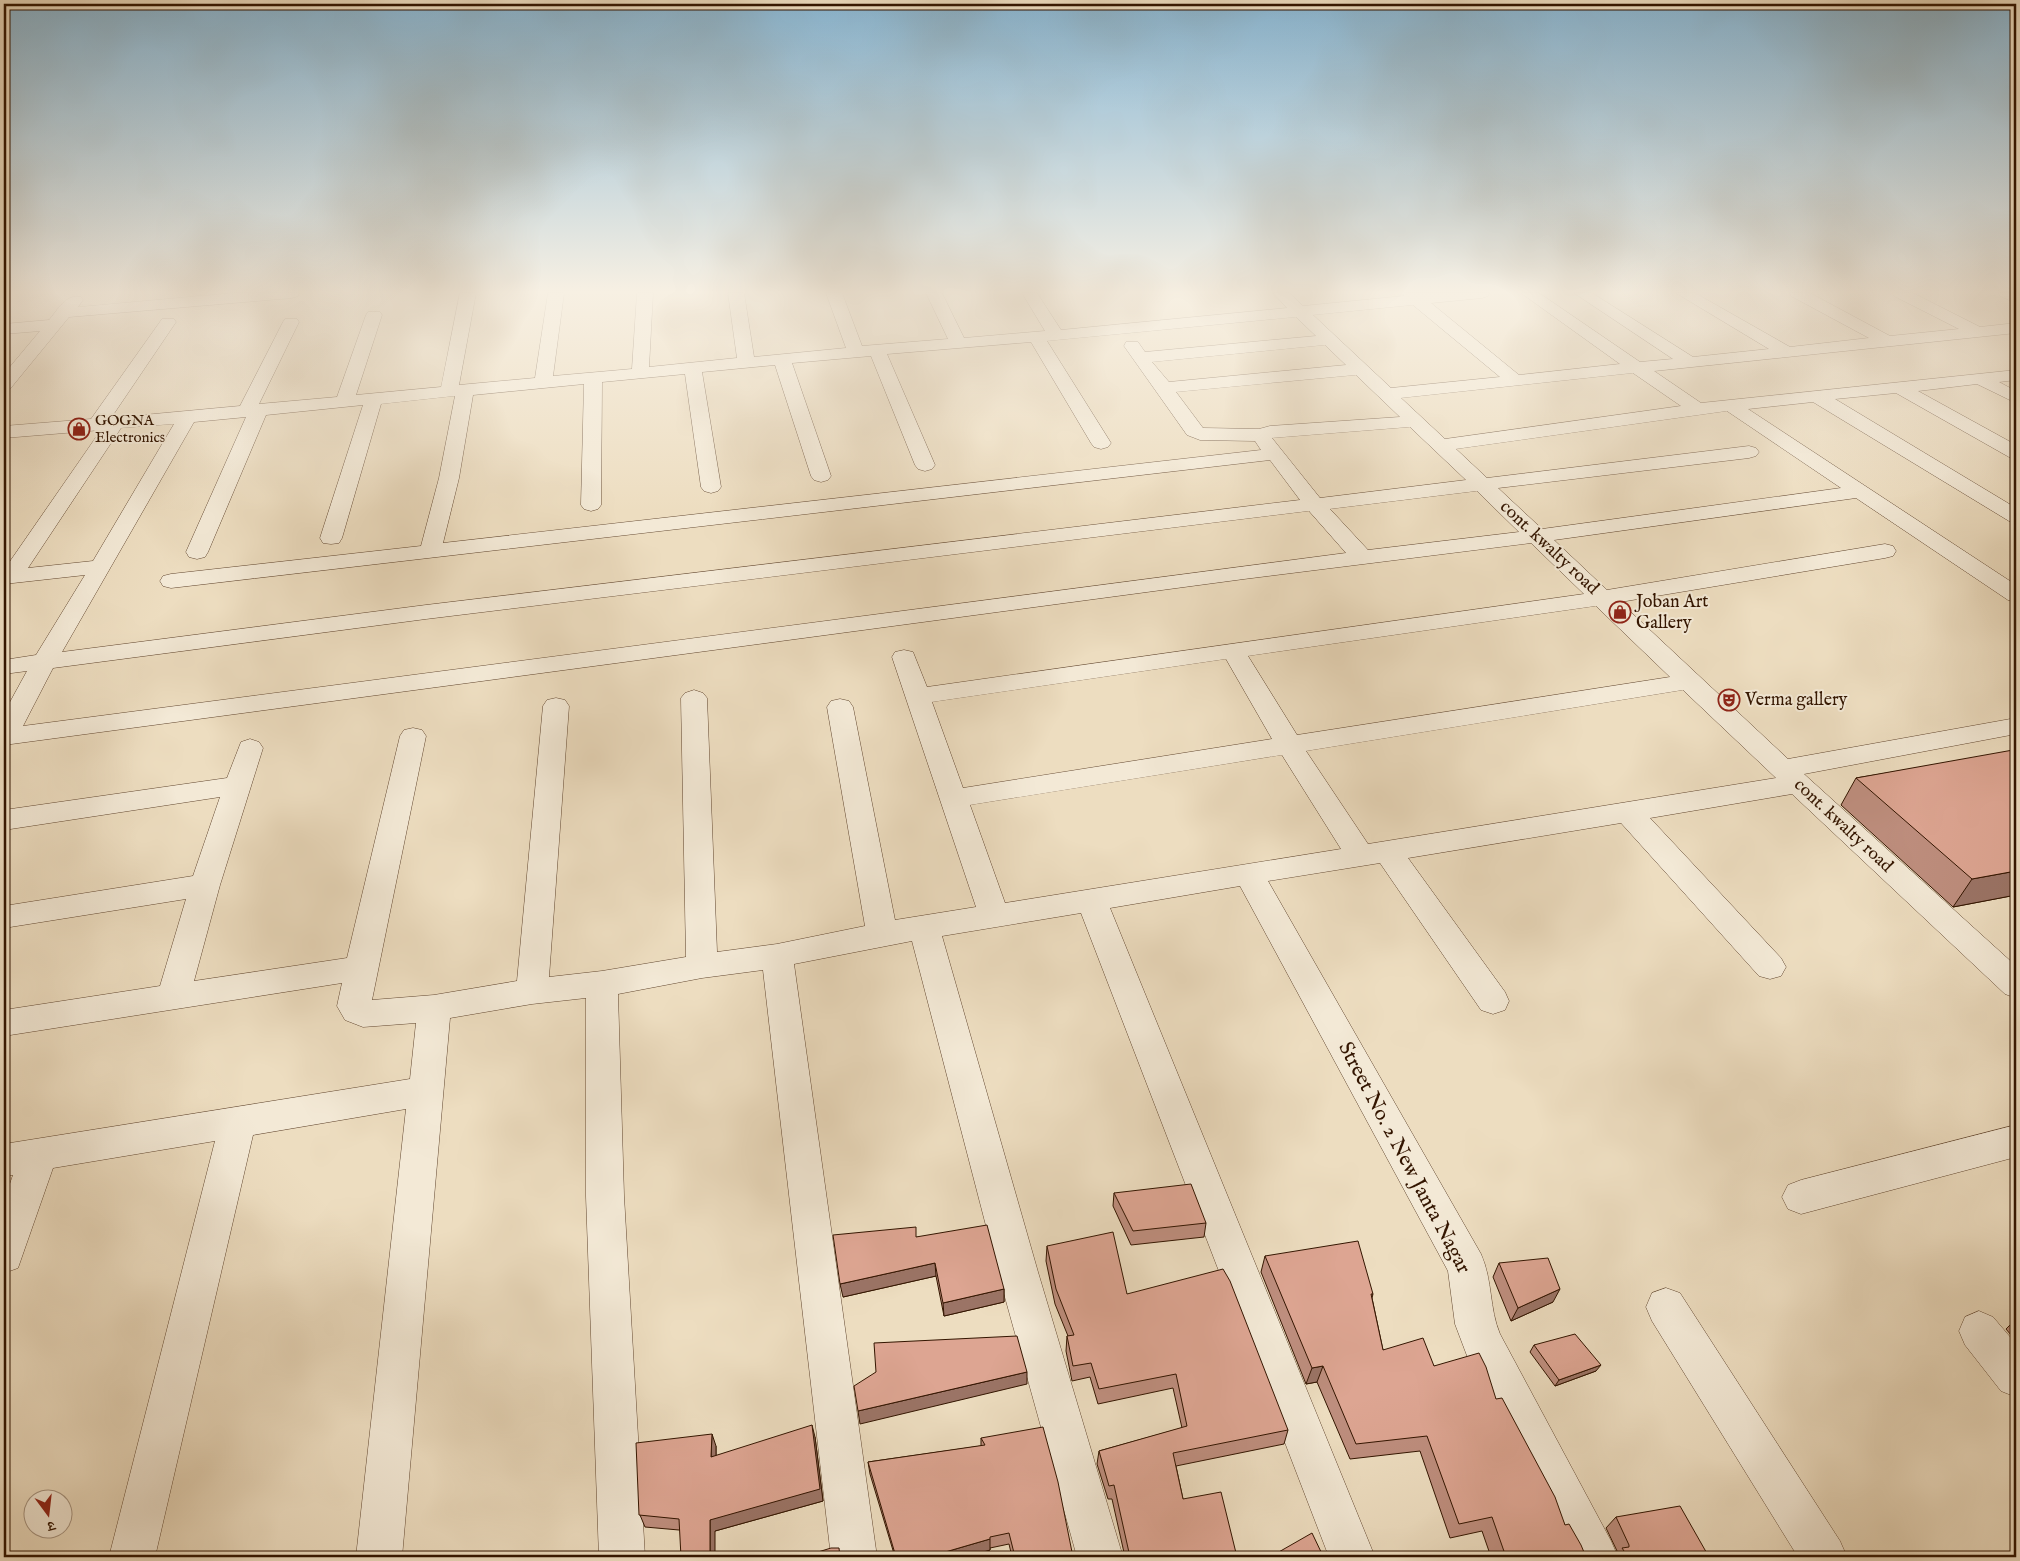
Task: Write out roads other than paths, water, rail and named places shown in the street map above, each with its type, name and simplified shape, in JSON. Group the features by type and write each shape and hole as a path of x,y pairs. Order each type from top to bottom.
{"street":[{"path":"4,385 20,366"},
{"path":"7,576 107,423 142,366"},
{"path":"197,552 272,366"},
{"path":"345,401 357,366"},
{"path":"430,552 449,478 460,366"},
{"path":"543,382 545,366"},
{"path":"640,366 640,373"},
{"path":"4,432 187,417 712,366"},
{"path":"784,366 821,476"},
{"path":"884,366 925,465"},
{"path":"1054,366 1102,443"},
{"path":"1146,366 1196,433 1205,435 1261,435 1270,432 1415,421"},
{"name":"cont. kwalty road","path":"1356,366 1790,777 2016,984"},
{"path":"1496,366 1512,379"},
{"path":"1634,366 1697,409"},
{"path":"1386,394 1512,379 1660,366"},
{"path":"693,368 710,487"},
{"path":"1164,388 1359,369"},
{"path":"1440,445 1697,409 2016,375"},
{"path":"591,505 593,377"},
{"path":"1980,379 2016,398"},
{"path":"1900,388 2016,453"},
{"path":"1818,396 2016,517"},
{"path":"331,538 374,398"},
{"path":"1730,405 2016,595"},
{"path":"4,737 44,662 102,567 187,417"},
{"path":"1261,435 1314,504 1362,556"},
{"path":"4,667 426,612 1749,452"},
{"path":"171,581 1274,454"},
{"path":"4,737 1362,556 1537,536 1860,491"},
{"path":"918,696 1602,598 1885,551"},
{"path":"7,576 102,567"},
{"path":"1233,651 1289,745 1493,1001"},
{"path":"904,657 994,916"},
{"path":"952,799 1690,681"},
{"path":"694,698 702,966"},
{"path":"532,992 556,706"},
{"path":"840,707 882,934"},
{"path":"413,736 354,1006 357,1011 363,1014 434,1008 532,992 602,984 702,966 777,956 882,934 1629,812 2016,726"},
{"path":"173,996 205,885 250,748"},
{"path":"4,820 238,785"},
{"path":"1629,812 1770,967"},
{"name":"Street No. 2 New Janta Nagar","path":"1248,873 1467,1267 1475,1324 1484,1347 1595,1557"},
{"path":"4,917 205,885"},
{"path":"1091,899 1352,1557"},
{"path":"924,928 1018,1272 1100,1557"},
{"path":"777,956 854,1557"},
{"path":"4,1023 361,968"},
{"path":"602,984 605,1196 622,1557"},
{"path":"379,1557 434,1008"},
{"path":"4,1160 425,1091"},
{"path":"132,1557 238,1121"},
{"path":"1800,1197 2016,1141"},
{"path":"4,1255 39,1154"},
{"path":"1666,1307 1824,1557"},
{"path":"1979,1331 2016,1376"}],"place":[{"name":"GOGNA Electronics","path":"79,429"},
{"name":"Joban Art Gallery","path":"1620,612"},
{"name":"Verma gallery","path":"1729,700"}]}
